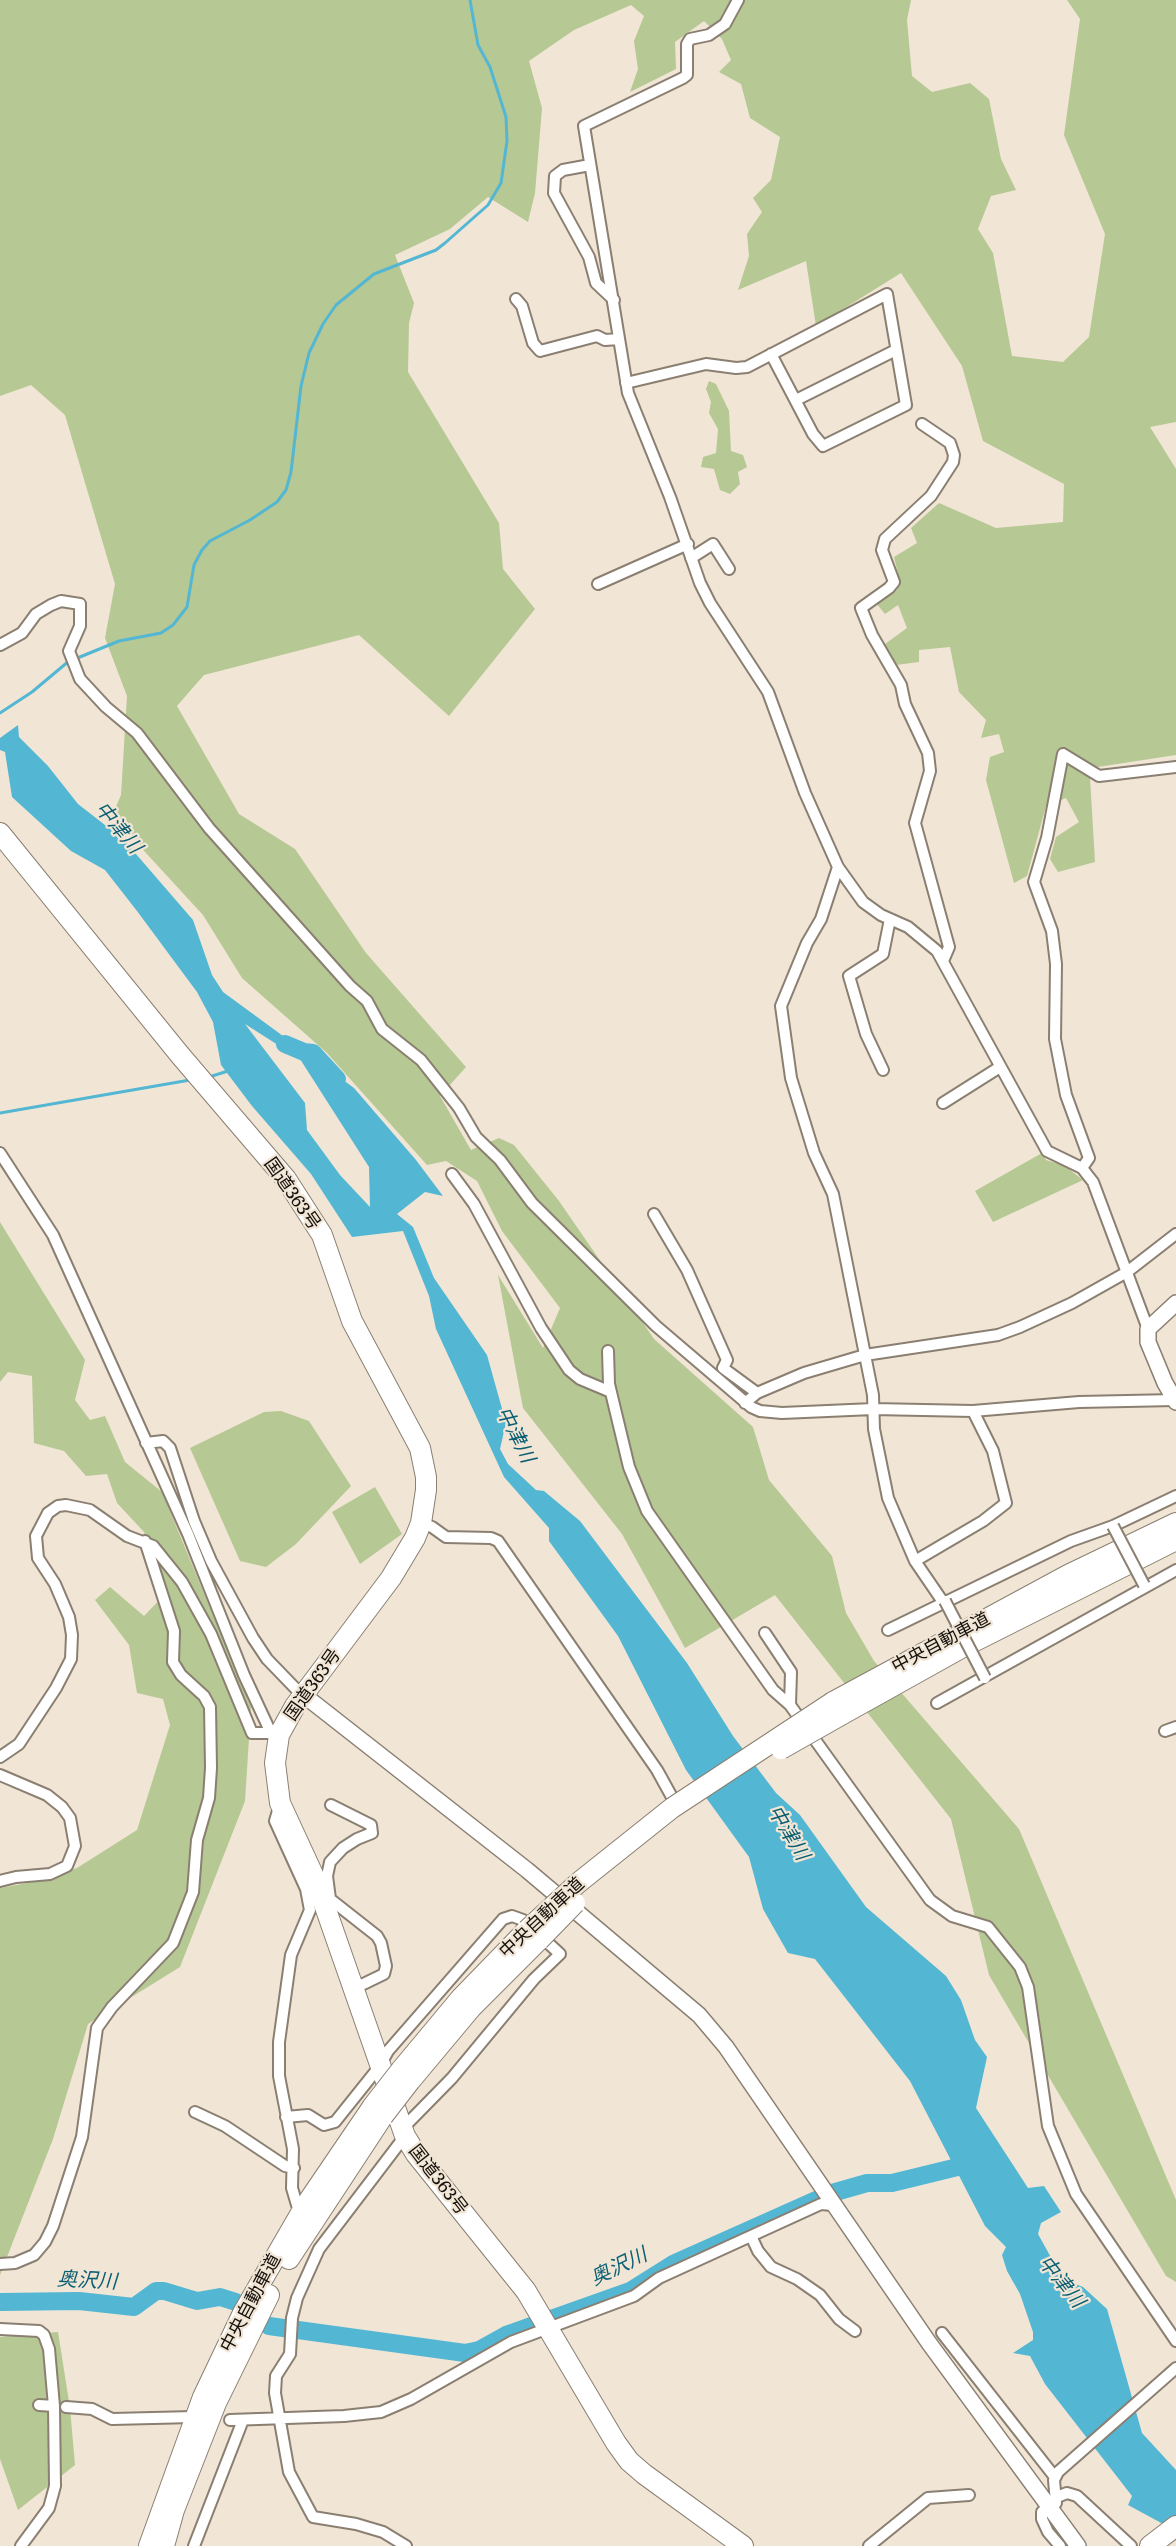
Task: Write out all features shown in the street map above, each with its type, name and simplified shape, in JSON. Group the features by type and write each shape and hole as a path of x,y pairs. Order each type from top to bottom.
{"highway":[{"name":"国道363号","path":"0,833 180,1055 286,1179 313,1220 328,1249 352,1321 407,1419 420,1448 426,1477 421,1523 406,1556 275,1734 275,1763 280,1803 327,1900 353,1989 404,2132 416,2154 513,2272 629,2461 743,2546"},
{"name":"中央自動車道","path":"149,2546 203,2397 243,2313 305,2206 405,2075 471,2008 533,1935 678,1818 784,1748 837,1708 1068,1575 1176,1523"},
{"name":"中央自動車道","path":"837,1708 1176,1540"},
{"name":"中央自動車道","path":"164,2546 195,2455 256,2318 378,2111"},
{"path":"1150,2546 1176,2526"},
{"path":"1169,2546 1176,2541"}],"street":[{"path":"0,645 22,633 36,614 51,605 61,602 80,604 80,626 69,651 80,679 106,707 137,733 209,828 350,986 367,1001 382,1029 421,1060 459,1108 476,1137 500,1160 532,1203 656,1326 745,1403 760,1411 782,1413 873,1409 974,1411 1079,1402 1175,1401 1148,1342 1148,1329 1093,1182 1082,1168 1047,1151 943,961 926,939 863,902 838,867 806,793 768,692 710,603 632,406 626,383 614,300 583,130 587,122 687,75 687,44 690,39 709,35 725,24 738,0"},
{"path":"590,165 563,170 555,176 554,193 589,257 596,283 614,300"},
{"path":"626,383 706,364 736,368 747,367 771,354 887,294 906,405 823,446 813,434 771,354"},
{"path":"516,299 522,306 533,343 540,351 597,336 605,340 619,339"},
{"path":"796,400 896,350"},
{"path":"922,424 950,444 953,462 931,496 885,539 882,550 894,582 861,608 872,634 901,685 905,704 928,753 928,779 915,823 949,947 943,961"},
{"path":"598,584 688,544"},
{"path":"692,558 713,544 729,569"},
{"path":"1082,1168 1089,1158 1066,1095 1055,1039 1056,964 1052,931 1034,882 1047,838 1063,754 1100,776 1176,767"},
{"path":"838,867 821,919 807,943 781,1006 791,1078 814,1153 833,1194 865,1355 877,1448 888,1498 915,1561 944,1602 985,1678"},
{"path":"883,1070 866,1034 849,976 883,954 890,919"},
{"path":"943,1103 1000,1067"},
{"path":"0,1154 53,1235 188,1534 244,1675 275,1734 252,1734 211,1634 174,1571 153,1546 127,1536 100,1516 75,1506 58,1506 44,1518 36,1536 37,1551 66,1607 73,1651 56,1688 18,1744 0,1757"},
{"path":"452,1174 474,1204 540,1328 569,1370 580,1379 611,1392"},
{"path":"654,1214 687,1270 728,1360 723,1368 757,1393"},
{"path":"745,1403 757,1393 804,1373 865,1355 998,1335 1072,1303 1127,1272 1176,1234"},
{"path":"1148,1329 1176,1303"},
{"path":"608,1351 611,1392 629,1467 647,1511 772,1690 790,1705 930,1900 952,1916 988,1927 1020,1967 1028,1987 1032,2021 1039,2048 1048,2126 1076,2194 1176,2341"},
{"path":"915,1561 983,1521 1006,1503 993,1451 974,1411"},
{"path":"146,1443 163,1441 170,1448 194,1521 211,1561 253,1638 267,1659 295,1688"},
{"path":"888,1630 1071,1541 1113,1526 1176,1496"},
{"path":"421,1523 432,1527 446,1537 490,1538 498,1541 657,1770 673,1799"},
{"path":"1113,1526 1144,1585"},
{"path":"0,2264 15,2263 34,2255 54,2226 82,2138 97,2028 112,2007 173,1943 194,1892 197,1840 209,1798 210,1707 204,1696 181,1675 174,1662 174,1631 145,1541"},
{"path":"937,1703 985,1678 1144,1585 1176,1570"},
{"path":"765,1633 791,1672 790,1705"},
{"path":"310,1700 527,1870 692,2008 726,2047 922,2334 1052,2504 1078,2546"},
{"path":"0,1775 47,1796 62,1808 70,1818 75,1846 68,1866 50,1874 16,1876 0,1881"},
{"path":"280,1803 275,1821 306,1890 310,1910 291,1955 279,2042 279,2076 293,2149 292,2188 297,2205"},
{"path":"331,1805 371,1825 372,1833 343,1848 330,1862 327,1876 327,1900 377,1936 381,1943 386,1966 384,1974 353,1989"},
{"path":"286,2117 308,2115 324,2125 335,2122 379,2067 388,2051 502,1919 512,1916 523,1920 560,1954 534,1979 404,2132 319,2250 297,2298 292,2319 290,2354 276,2376 275,2392 281,2419 284,2455 289,2472 313,2517 356,2524 383,2532 406,2546"},
{"path":"195,2112 225,2126 285,2166 294,2168"},
{"path":"230,2420 381,2412 411,2399 511,2342 634,2296 659,2278 830,2199"},
{"path":"751,2236 758,2252 771,2267 797,2279 820,2295 839,2319 855,2331"},
{"path":"310,2239 319,2250"},
{"path":"0,2329 31,2330 44,2335 49,2349 54,2406 56,2477 52,2499 43,2518 21,2546"},
{"path":"942,2333 1056,2474"},
{"path":"1052,2504 1056,2474 1173,2370"},
{"path":"39,2404 54,2406"},
{"path":"66,2407 92,2409 112,2419 194,2417"},
{"path":"194,2546 243,2420"},
{"path":"1060,2546 1048,2532 1042,2519 1042,2512 1067,2493 1077,2496 1131,2546"},
{"path":"869,2546 928,2498 969,2494"}],"green space":[{"path":"0,0 911,0 907,20 912,76 932,92 970,83 989,99 1001,159 1016,190 991,196 978,229 993,253 1012,356 1063,362 1089,337 1105,234 1064,135 1080,19 1067,0 1176,0 1176,422 1150,427 1176,469 1176,755 1078,770 1090,778 1095,862 1058,872 1050,859 1056,837 1079,822 1066,798 1046,806 1027,876 1014,883 986,780 990,757 1004,752 999,734 981,738 986,720 959,692 950,647 919,650 919,662 896,665 885,644 907,628 898,605 885,614 876,603 897,590 899,578 894,557 917,543 911,528 939,503 996,528 1063,522 1064,484 983,441 962,366 901,273 816,326 806,261 738,290 749,256 747,234 762,212 753,198 771,180 780,137 750,118 741,84 719,72 731,60 722,39 704,21 675,42 676,69 630,92 638,69 634,41 644,16 631,5 574,30 529,61 542,108 535,193 528,222 488,197 450,229 395,255 414,303 409,323 408,372 499,523 503,569 535,609 449,716 359,635 204,675 177,706 239,814 295,849 366,953 466,1067 440,1096 471,1150 499,1138 514,1145 559,1201 654,1339 753,1427 769,1480 832,1556 846,1613 874,1661 1019,1829 1176,2200 1176,2282 1166,2276 989,1975 951,1819 775,1595 685,1648 622,1534 523,1408 498,1275 543,1348 560,1308 502,1231 477,1181 446,1161 427,1165 327,1053 242,978 203,915 112,816 121,795 127,696 105,638 115,584 65,415 31,385 0,396"},
{"path":"709,381 716,384 729,411 731,451 743,455 747,467 738,472 740,484 730,494 720,490 714,469 701,467 703,457 716,453 718,429 709,413 711,402 706,389"},
{"path":"1042,1153 1046,1160 1065,1166 1083,1180 993,1222 975,1191"},
{"path":"0,1222 85,1360 75,1400 90,1420 105,1416 125,1462 162,1492 251,1707 245,1801 180,1967 88,2024 53,2139 0,2275 0,1888 44,1880 77,1868 137,1830 170,1725 163,1699 137,1693 129,1645 95,1600 110,1587 144,1616 165,1594 144,1532 117,1503 107,1474 86,1476 64,1451 34,1443 32,1376 8,1372 0,1382"},
{"path":"281,1411 309,1421 351,1486 296,1544 266,1567 240,1561 190,1448 264,1412"},
{"path":"375,1487 402,1534 360,1564 332,1512"},
{"path":"58,2332 70,2408 75,2465 18,2510 0,2459 0,2337"}],"water":[{"path":"18,725 19,737 48,766 78,804 123,839 193,920 212,975 223,992 354,1088 416,1160 443,1196 425,1192 397,1214 413,1227 434,1278 487,1355 506,1423 500,1449 508,1464 536,1490 544,1491 580,1521 687,1663 733,1736 776,1793 800,1815 866,1907 946,1976 961,2000 975,2040 987,2057 976,2108 1028,2188 1044,2186 1061,2212 1041,2223 1038,2234 1063,2279 1083,2287 1107,2309 1142,2433 1176,2470 1176,2531 1128,2505 1132,2496 1045,2384 1030,2356 1013,2353 1033,2340 1033,2332 1020,2294 1007,2271 1002,2255 1006,2247 985,2226 910,2081 815,1959 788,1953 763,1909 749,1857 686,1770 618,1636 549,1541 549,1528 504,1477 436,1329 429,1296 403,1231 352,1237 311,1174 252,1106 221,1065 213,1022 197,992 137,911 105,870 71,851 12,797 5,752 0,750 0,738","holes":["245,1024 300,1059 369,1167 370,1207 340,1175 307,1130 305,1103"]}],"waterway":[{"path":"75,659 119,641 161,633 173,625 187,607 194,565 202,550 210,541 250,520 277,502 286,490 291,472 301,386 309,353 323,324 336,305 374,274 436,250 488,205 501,183 507,141 506,117 490,67 478,45 470,0"},
{"path":"0,713 32,692 69,661"},
{"name":"中津川","path":"285,1044 304,1052 313,1053 337,1079"},
{"path":"209,1077 228,1071"},
{"path":"0,1113 190,1080"},
{"name":"奥沢川","path":"269,2326 465,2353 479,2350 506,2335 630,2291 673,2264 832,2193 867,2183 892,2183 978,2162"},
{"name":"奥沢川","path":"0,2302 79,2301 134,2307 156,2291 164,2291 197,2301 220,2297 236,2302"}]}
